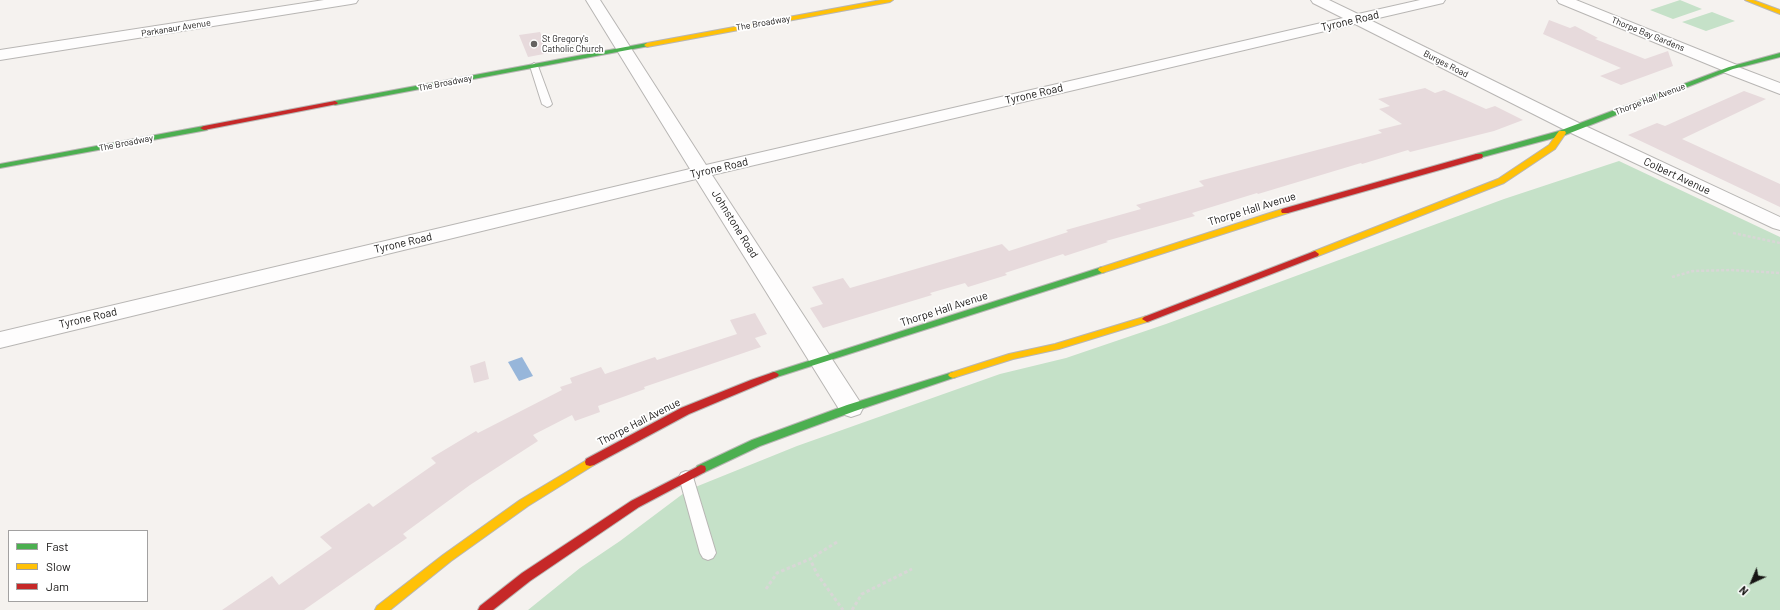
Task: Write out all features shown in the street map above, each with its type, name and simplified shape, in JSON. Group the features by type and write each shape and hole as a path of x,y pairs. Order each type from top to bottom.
{"street":[{"name":"Parkanaur Avenue","path":"0,55 351,0"},
{"name":"Johnstone Road","path":"593,0 851,408"},
{"name":"The Broadway","path":"0,166 890,0"},
{"name":"Burges Road","path":"1318,0 1569,131"},
{"name":"Tyrone Road","path":"0,340 702,172 1438,0"},
{"name":"Thorpe Bay Gardens","path":"1564,0 1733,67 1780,89"},
{"path":"1748,0 1780,12"},
{"path":"1757,0 1780,8"},
{"name":"Thorpe Hall Avenue","path":"380,610 447,558 524,503 588,463 685,411 754,382 1262,218 1569,131 1733,67 1780,45"},
{"name":"Thorpe Hall Avenue","path":"1733,67 1780,55"},
{"path":"484,610 526,578 635,504 756,443 851,408 1012,356 1056,347 1159,315 1501,182 1552,147 1569,131"},
{"name":"Colbert Avenue","path":"1569,131 1780,224"}],"lane":[{"path":"534,66 547,104"},
{"path":"686,477 708,553"}],"path":[{"path":"1733,233 1780,243"},
{"path":"1672,277 1693,271 1731,270 1770,273 1780,272"},
{"path":"766,589 777,573 810,559 837,542"},
{"path":"810,559 817,574 843,610"},
{"path":"852,610 862,594 912,570"}],"green space":[{"path":"1680,0 1702,9 1673,19 1650,10"},
{"path":"1712,12 1735,21 1706,31 1682,22"},
{"path":"1619,161 1780,237 1780,610 528,610 580,568 620,541 688,490 797,446 1000,374 1066,358 1166,324 1504,199"}],"water":[{"path":"522,357 533,376 519,381 508,362"}],"building":[{"path":"1549,20 1570,28 1575,26 1598,38 1595,39 1645,59 1668,51 1673,66 1621,85 1600,76 1621,68 1543,34"},
{"name":"St Gregory's Catholic Church","path":"540,32 549,53 528,57 519,35"},
{"path":"1425,88 1435,93 1444,90 1486,109 1495,106 1523,120 1494,131 1410,152 1408,150 1258,194 1257,193 1192,213 1195,216 1106,241 1108,242 1065,256 1063,254 1005,273 1007,275 968,287 965,283 930,293 932,295 823,328 810,308 823,304 812,287 843,278 850,288 1002,244 1009,251 1068,232 1066,230 1141,209 1136,205 1204,186 1199,181 1382,133 1378,130 1402,124 1379,109 1390,106 1378,99"},
{"path":"1744,91 1766,99 1682,139 1780,184 1780,207 1628,135 1657,123 1665,126"},
{"path":"755,313 767,334 755,338 761,347 644,387 645,389 598,406 600,412 575,421 572,415 533,435 538,441 470,485 403,534 407,538 304,610 222,610 272,576 279,585 332,548 320,537 369,503 373,507 436,463 431,458 476,431 478,433 562,390 560,387 572,383 570,378 601,367 605,374 655,357 657,360 737,334 730,320"},
{"path":"485,361 489,379 474,383 470,366"}],"traffic: fast":[{"path":"335,103 647,45"},
{"path":"1479,156 1562,133 1731,68 1780,55"},
{"path":"0,166 204,128"},
{"path":"774,375 1102,270"},
{"path":"701,469 756,443 851,408 953,375"}],"traffic: slow":[{"path":"647,45 890,0"},
{"path":"1748,0 1780,12"},
{"path":"1315,254 1501,181 1552,147 1562,133"},
{"path":"1102,270 1285,211"},
{"path":"953,375 1012,356 1056,347 1147,319"},
{"path":"381,610 447,558 524,503 590,462"}],"traffic: jam":[{"path":"204,128 335,103"},
{"path":"1285,211 1479,156"},
{"path":"1147,319 1315,254"},
{"path":"590,462 685,411 774,375"},
{"path":"484,610 526,577 635,504 701,469"}],"place":[{"name":"St Gregory's Catholic Church","path":"534,44"}]}
